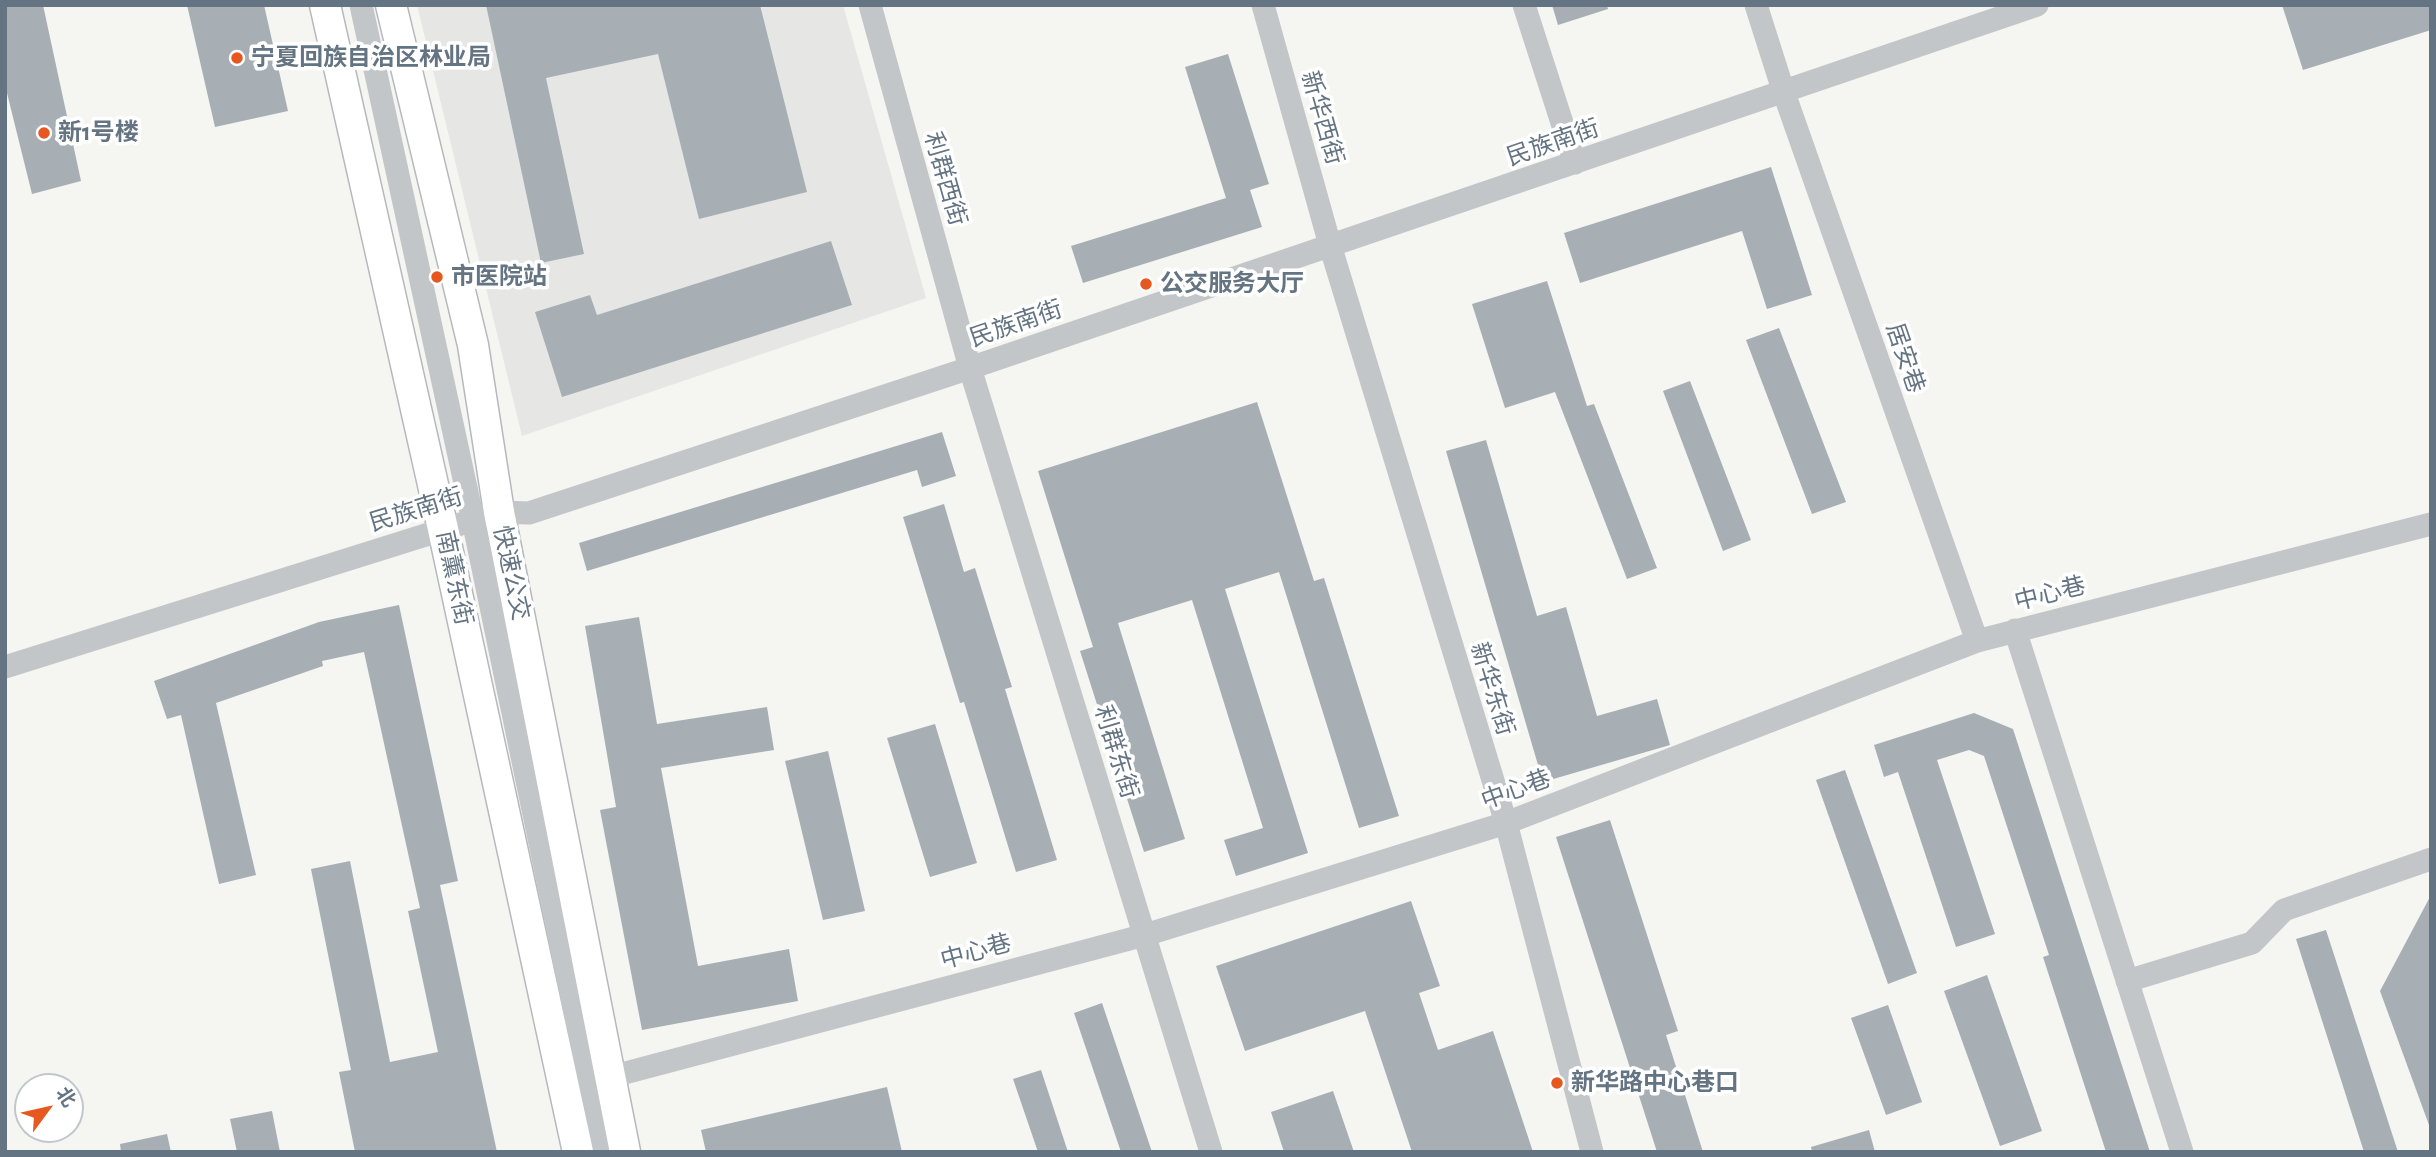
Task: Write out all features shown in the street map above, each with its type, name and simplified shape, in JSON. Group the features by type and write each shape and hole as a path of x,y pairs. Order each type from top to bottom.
{"main road":[{"name":"南薰东街","path":"325,5 443,529 578,1152"},
{"path":"391,5 473,345 486,516 625,1152"}],"street":[{"name":"快速公交","path":"361,5 486,516 604,1152"},
{"name":"利群西街","path":"870,5 970,368"},
{"name":"新华西街","path":"1263,5 1330,245"},
{"path":"1524,5 1575,163"},
{"name":"居安巷","path":"1756,5 1784,93 1977,641"},
{"name":"民族南街","path":"5,667 486,516 529,513 970,368 2037,5"},
{"name":"新华东街","path":"1330,245 1506,823 1592,1152"},
{"name":"利群东街","path":"970,368 1211,1152"},
{"name":"中心巷","path":"610,1077 1145,935 1506,823 1977,641 2431,524"},
{"path":"2015,630 2182,1152"},
{"path":"2127,981 2252,943 2284,910 2431,859"}],"shaded area":[{"path":"417,5 843,5 926,298 522,436"}],"building":[{"name":"新1号楼","path":"5,5 43,5 81,181 32,194 5,85"},
{"name":"宁夏回族自治区林业局","path":"187,5 264,5 288,111 215,127"},
{"path":"486,5 760,5 807,192 699,219 658,54 546,78 584,254 541,263"},
{"path":"1552,5 1607,5 1608,9 1558,25"},
{"path":"2282,5 2431,5 2431,30 2303,70"},
{"path":"1228,54 1269,184 1250,190 1262,227 1083,283 1071,246 1226,198 1185,67"},
{"path":"1771,167 1812,295 1767,309 1742,231 1580,283 1564,233"},
{"path":"831,241 852,305 562,397 535,312 590,295 597,315"},
{"path":"1547,281 1587,406 1594,404 1657,568 1627,579 1555,392 1505,408 1472,304"},
{"path":"1779,328 1846,502 1812,514 1746,340"},
{"path":"1690,381 1751,540 1723,551 1663,391"},
{"path":"1257,402 1314,581 1324,578 1399,816 1359,828 1279,572 1225,589 1308,853 1236,876 1224,840 1263,828 1192,600 1118,623 1185,839 1144,852 1080,651 1093,647 1038,471"},
{"path":"942,432 956,476 922,487 917,470 587,571 579,543"},
{"path":"1486,440 1537,616 1566,607 1597,716 1657,699 1670,745 1543,782 1446,451"},
{"path":"944,504 964,572 975,568 1012,687 1005,689 1057,860 1016,872 964,702 960,703 903,517"},
{"path":"399,605 458,881 440,885 497,1152 355,1152 339,1072 351,1070 311,869 350,861 390,1062 438,1052 408,911 420,908 364,652 322,661 323,666 216,703 256,875 219,884 181,715 167,719 154,681 319,622"},
{"path":"639,617 657,724 767,707 774,750 661,768 698,966 789,949 798,1001 642,1030 600,810 616,807 585,626"},
{"path":"1974,713 2013,729 2150,1152 2106,1152 2043,957 2049,955 1984,756 1969,750 1937,760 1995,934 1956,947 1898,772 1884,777 1874,745"},
{"path":"935,724 977,863 930,877 887,738"},
{"path":"828,751 865,911 823,920 785,761"},
{"path":"1845,770 1917,973 1888,984 1816,780"},
{"path":"1610,820 1678,1031 1666,1035 1703,1152 1657,1152 1556,837"},
{"path":"2431,895 2431,1125 2429,1125 2380,991"},
{"path":"1411,901 1440,986 1419,993 1438,1050 1493,1031 1533,1152 1412,1152 1365,1011 1245,1051 1216,966"},
{"path":"2326,930 2398,1152 2364,1152 2296,939"},
{"path":"1987,975 2042,1131 2000,1146 1944,991"},
{"path":"1102,1003 1152,1152 1121,1152 1074,1013"},
{"path":"1888,1005 1922,1102 1886,1115 1851,1018"},
{"path":"1041,1070 1068,1152 1038,1152 1013,1079"},
{"path":"887,1087 902,1152 706,1152 701,1130"},
{"path":"1333,1091 1354,1152 1284,1152 1271,1112"},
{"path":"272,1111 280,1152 237,1152 230,1119"},
{"path":"1869,1130 1875,1152 1812,1152 1811,1147"},
{"path":"167,1134 171,1152 121,1152 120,1144"}],"place":[{"name":"宁夏回族自治区林业局","path":"237,58"},
{"name":"新1号楼","path":"44,133"},
{"name":"市医院站","path":"437,277"},
{"name":"公交服务大厅","path":"1146,284"},
{"name":"新华路中心巷口","path":"1557,1083"}]}
